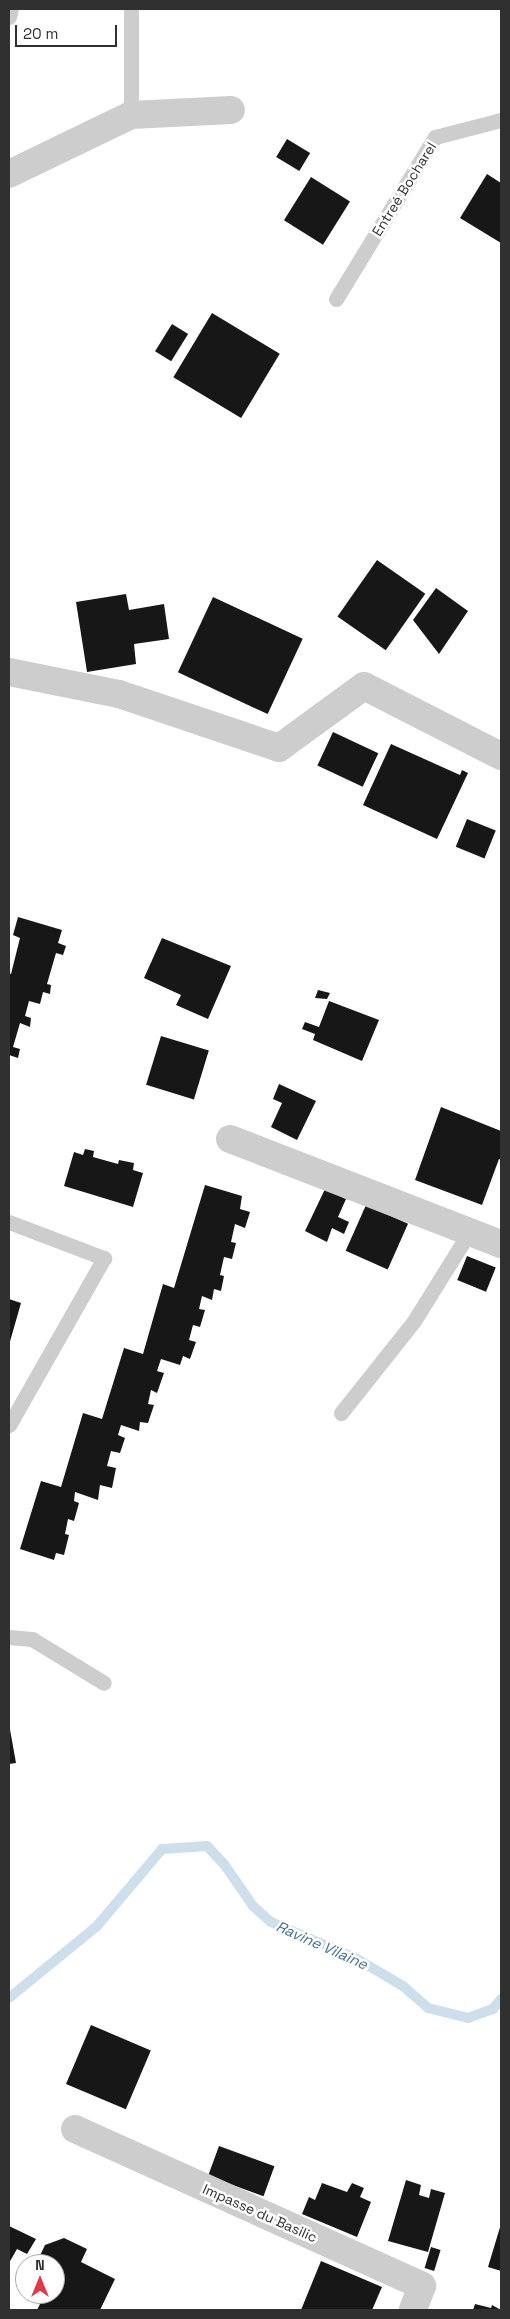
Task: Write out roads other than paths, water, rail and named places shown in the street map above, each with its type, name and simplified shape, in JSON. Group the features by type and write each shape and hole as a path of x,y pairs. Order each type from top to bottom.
{"street":[{"path":"9,174 132,115 230,110"},
{"path":"9,672 119,694 279,748 364,686 501,756"},
{"path":"230,1139 501,1244"},
{"name":"Impasse du Basilic","path":"75,2129 422,2286 413,2310"}],"lane":[{"path":"9,17 11,9"},
{"path":"132,9 132,115"},
{"name":"Entreé Bocharel","path":"336,299 435,137 501,120"},
{"path":"9,1222 104,1258 9,1425"},
{"path":"341,1413 414,1321 470,1231"},
{"path":"9,1637 32,1639 104,1682"}],"waterway":[{"name":"Ravine Vilaine","path":"9,1998 97,1926 162,1849 207,1846 224,1864 253,1906 271,1922 357,1959 403,1986 428,2008 468,2018 493,2009 501,1999"}]}
